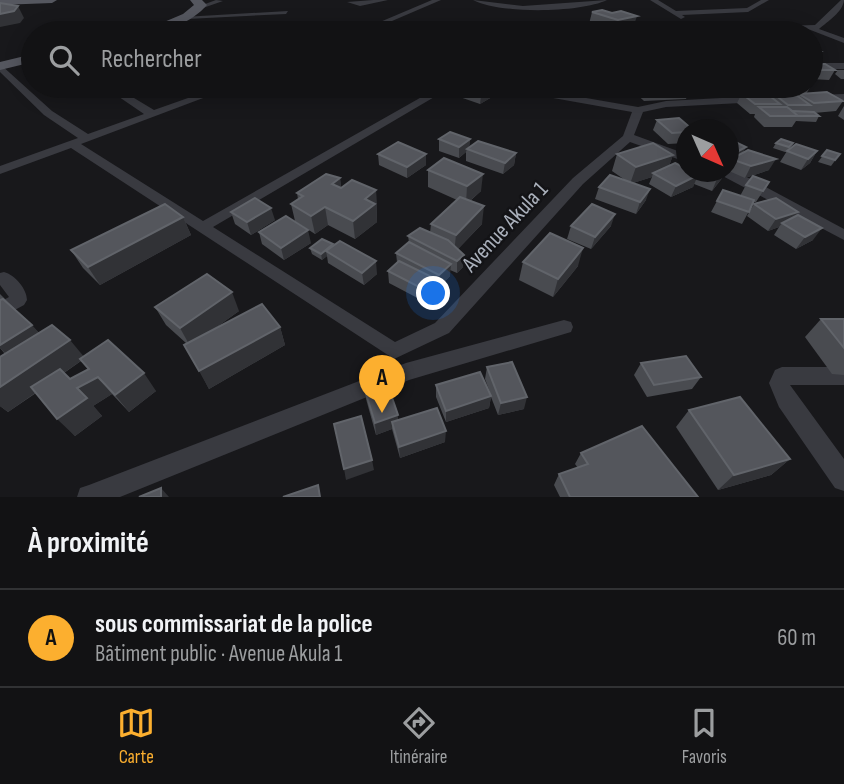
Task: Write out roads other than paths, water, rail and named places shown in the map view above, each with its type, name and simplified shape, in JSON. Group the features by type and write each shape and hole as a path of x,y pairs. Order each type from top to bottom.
{"main road":[{"path":"0,2 52,0"},
{"path":"176,21 187,17 197,4"},
{"path":"0,66 21,61"}],"street":[{"path":"350,2 360,4 384,0"},
{"path":"387,21 438,0"},
{"path":"476,0 512,7 604,0"},
{"path":"653,0 689,21"},
{"path":"741,0 763,1"},
{"path":"823,23 844,0"},
{"path":"197,4 220,1"},
{"path":"271,12 288,1"},
{"path":"674,13 748,10 763,1"},
{"path":"187,17 286,12"},
{"path":"823,33 844,41"},
{"path":"0,66 21,87"},
{"path":"823,66 844,66"},
{"path":"825,97 844,97"},
{"path":"825,97 844,108"},
{"path":"33,98 78,140 201,228 394,351 406,372"},
{"path":"127,98 152,114"},
{"path":"0,170 197,98"},
{"path":"201,228 427,98"},
{"path":"570,98 638,110 710,101 774,99"},
{"name":"Avenue Akula 1","path":"394,351 442,328 578,181 628,137 638,110"},
{"path":"628,137 676,154"},
{"path":"739,179 844,235"},
{"path":"0,311 18,300 18,294 4,278"},
{"path":"89,497 406,372 564,327"},
{"path":"844,376 782,376 779,383 787,400 844,479"}],"place":[{"name":"sous commissariat de la police","path":"382,413"}]}
